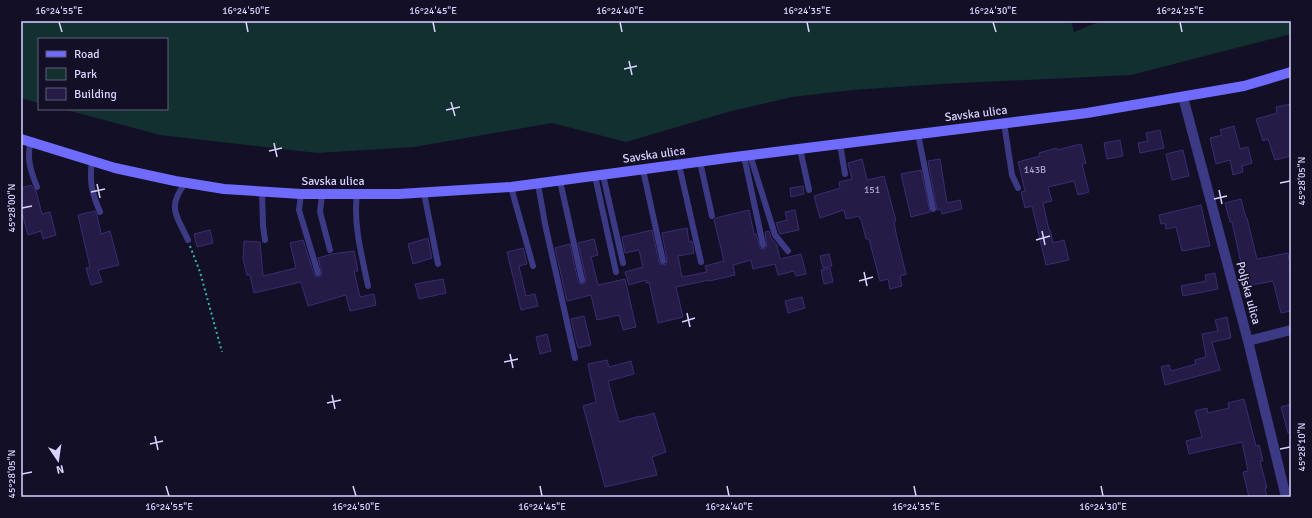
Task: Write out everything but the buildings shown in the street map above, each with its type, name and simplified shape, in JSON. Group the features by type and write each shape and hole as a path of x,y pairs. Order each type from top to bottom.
{"main road":[{"name":"Savska ulica","path":"21,139 115,168 224,189 301,194 424,193 511,188 747,155 1087,113 1244,86 1291,72"}],"street":[{"name":"Poljska ulica","path":"1183,97 1248,341 1286,497"},
{"path":"1248,341 1291,330"}],"lane":[{"path":"1004,123 1012,175 1018,188"},
{"path":"918,134 933,209"},
{"path":"31,142 28,150 31,171 38,187"},
{"path":"840,144 845,174"},
{"path":"800,149 809,190"},
{"path":"747,155 763,245"},
{"path":"747,155 775,235 788,251"},
{"path":"92,161 90,176 100,212"},
{"path":"700,162 712,216"},
{"path":"678,165 701,262"},
{"path":"643,170 663,261"},
{"path":"599,176 623,263"},
{"path":"599,176 616,272"},
{"path":"560,181 582,280"},
{"path":"184,182 176,195 174,208 188,240"},
{"path":"538,184 545,224 575,358"},
{"path":"511,188 533,266"},
{"path":"262,191 265,240"},
{"path":"424,193 438,264"},
{"path":"301,194 299,210 318,273"},
{"path":"322,194 320,212 330,250"},
{"path":"357,194 355,208 368,286"}],"path":[{"path":"188,240 200,272 222,352"}],"green space":[{"path":"21,21 1071,21 1074,32 1101,21 1291,21 1291,34 1131,75 941,84 852,90 792,97 728,112 626,142 552,123 414,147 317,153 160,135 67,110 168,110 168,38 38,38 38,103 21,98"}]}
